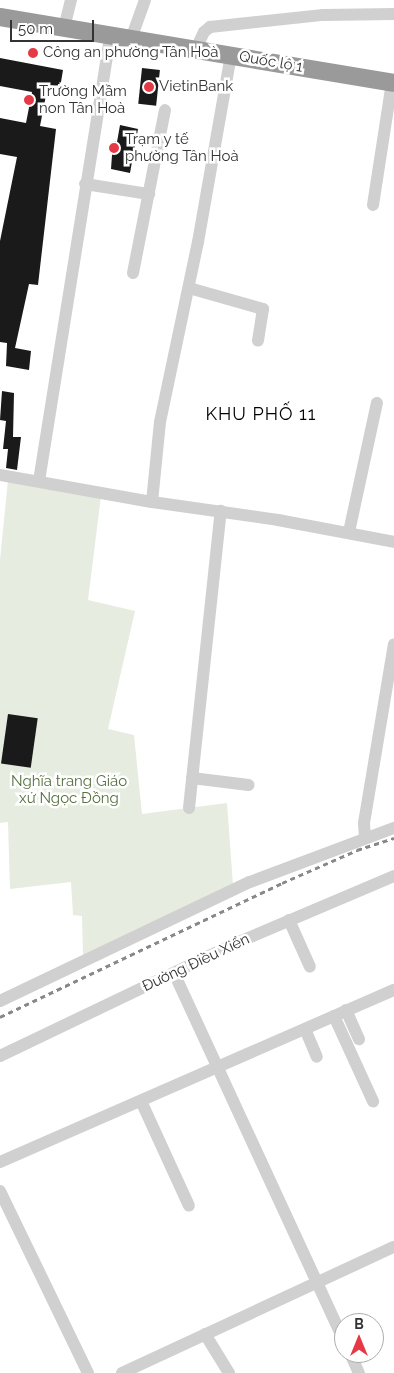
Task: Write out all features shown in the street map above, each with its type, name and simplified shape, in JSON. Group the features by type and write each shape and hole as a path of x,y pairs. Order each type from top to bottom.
{"highway":[{"name":"Quốc lộ 1","path":"0,17 393,83"}],"street":[{"path":"64,28 71,0"},
{"path":"131,39 145,0"},
{"path":"196,49 204,32 210,27 323,15 394,14"},
{"path":"39,481 110,36"},
{"path":"152,502 160,422 189,288 231,56"},
{"path":"373,205 389,137 393,83"},
{"path":"134,273 165,110"},
{"path":"85,184 149,194"},
{"path":"189,288 263,310 258,340"},
{"path":"349,532 377,403"},
{"path":"0,475 152,502 349,532 394,542"},
{"path":"189,808 221,511"},
{"path":"365,838 364,823 388,722 394,644"},
{"path":"192,778 249,785"},
{"path":"0,1001 250,882 394,828"},
{"name":"Đường Điều Xiển","path":"0,1056 289,920 394,876"},
{"path":"289,920 310,967"},
{"path":"174,973 334,1318"},
{"path":"0,1162 394,990"},
{"path":"340,1013 359,1039"},
{"path":"340,1013 373,1101"},
{"path":"305,1029 317,1057"},
{"path":"141,1101 189,1206"},
{"path":"0,1191 88,1373"},
{"path":"122,1373 317,1281 394,1247"},
{"path":"205,1334 229,1373"}],"green space":[{"name":"Nghĩa trang Giáo xứ Ngọc Đồng","path":"8,480 101,496 88,600 135,611 108,729 134,735 142,814 227,803 233,885 83,955 82,916 73,915 71,882 10,889 8,822 0,823 0,560"}],"building":[{"path":"0,58 63,70 60,88 48,85 40,126 56,129 38,285 29,284 15,348 31,351 29,370 6,366 7,343 0,342 0,241 17,157 0,154 0,118 26,123 32,92 0,86"},
{"name":"VietinBank","path":"142,68 160,70 156,106 138,104"},
{"path":"120,125 138,129 130,173 111,169 113,141 117,142"},
{"path":"2,391 14,393 13,437 21,437 17,470 6,468 8,449 3,449 6,421 0,420"},
{"path":"8,714 38,718 31,768 1,764"}],"railway":[{"path":"0,1017 282,883 357,850 394,838"}],"place":[{"name":"Công an phường Tân Hoà","path":"33,53"},
{"name":"VietinBank","path":"149,87"},
{"name":"Trường Mầm non Tân Hoà","path":"29,100"},
{"name":"Trạm y tế phường Tân Hoà","path":"114,148"}],"district":[{"name":"KHU PHỐ 11","path":"261,414"}]}
